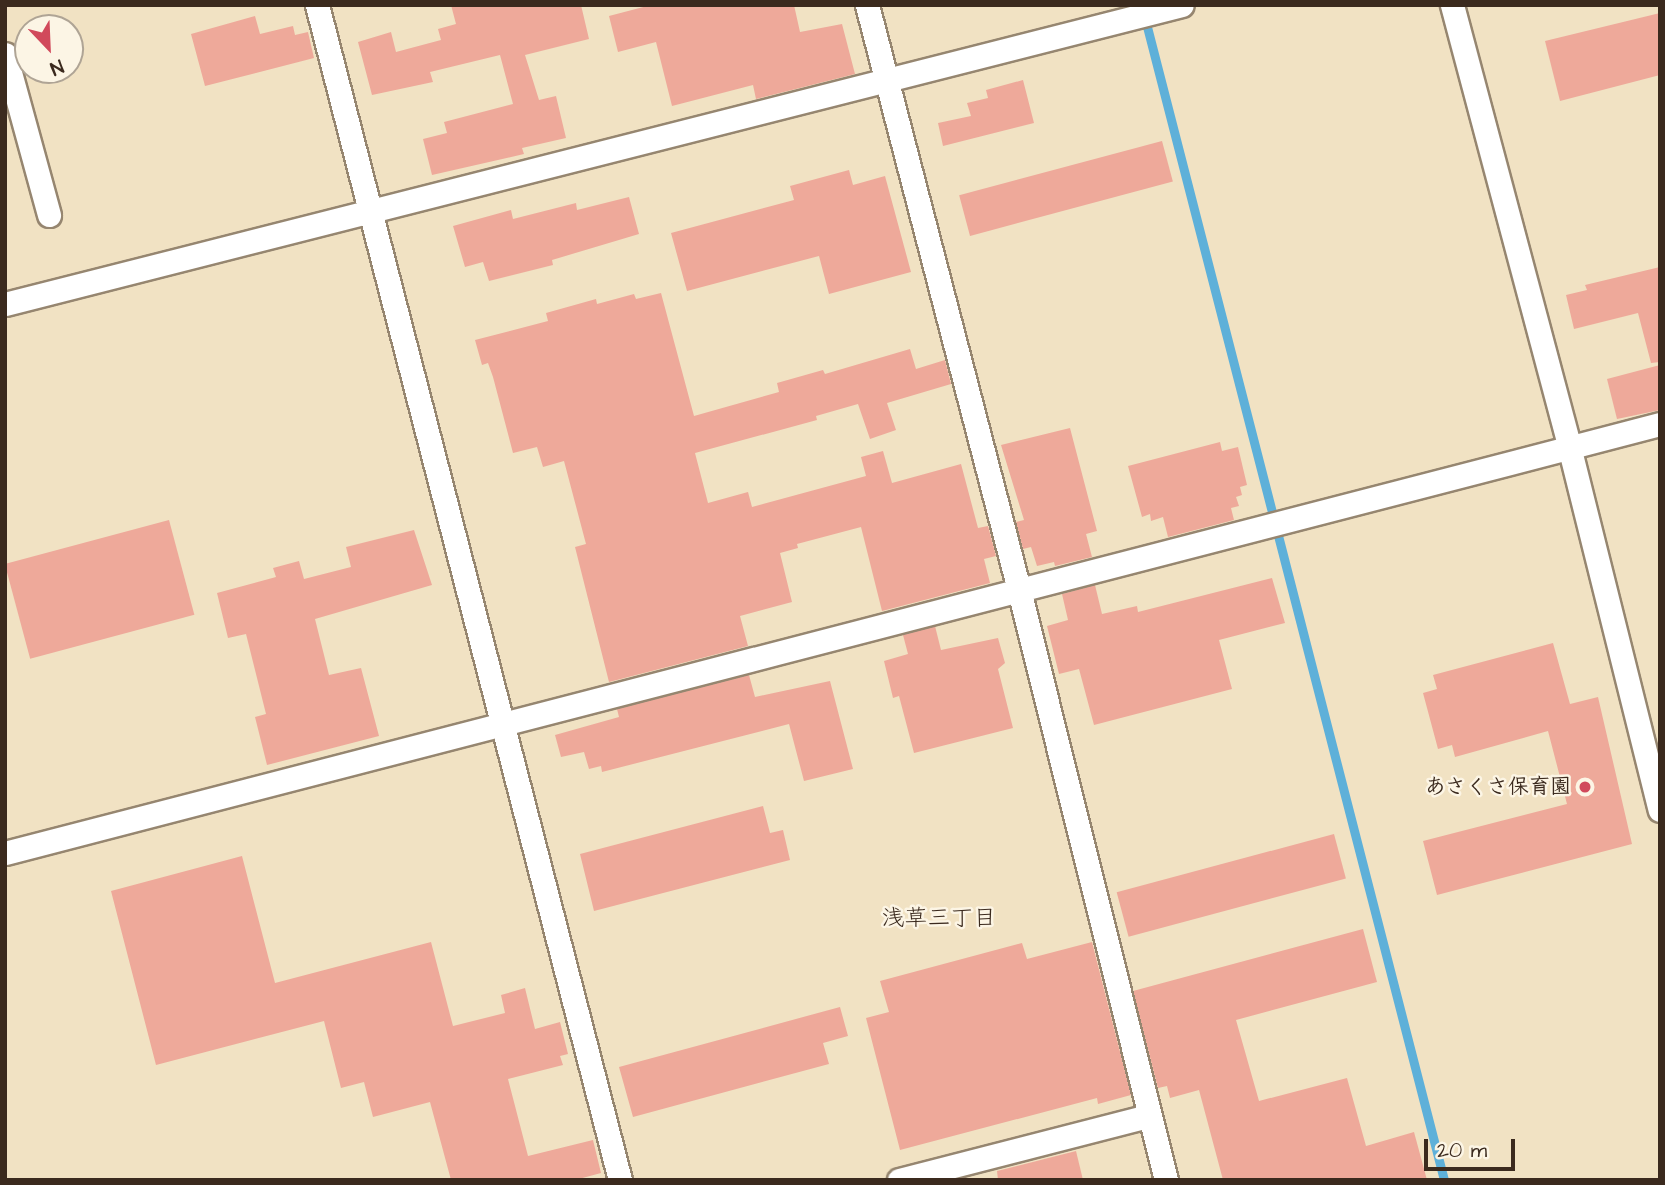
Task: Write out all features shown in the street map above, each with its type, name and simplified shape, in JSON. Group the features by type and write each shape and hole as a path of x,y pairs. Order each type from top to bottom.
{"street":[{"path":"317,5 620,1180"},
{"path":"867,5 1019,590 1166,1180"},
{"path":"5,304 1182,5"},
{"path":"1452,5 1569,446 1660,810"},
{"path":"5,54 49,215"},
{"path":"5,853 1660,424"},
{"path":"899,1180 1149,1116"}],"building":[{"path":"451,5 581,5 589,39 525,55 539,100 556,96 566,138 522,148 524,154 432,175 423,139 447,133 444,122 513,104 500,55 430,72 433,82 372,95 358,42 391,32 396,52 441,40 438,29 456,24"},
{"path":"651,5 794,5 800,32 842,24 855,74 756,99 753,85 672,106 656,42 618,52 609,16"},
{"path":"1660,13 1660,75 1560,101 1545,41"},
{"path":"255,16 260,34 293,26 295,35 308,32 314,58 205,86 191,34"},
{"path":"1023,80 1034,123 943,146 938,123 971,116 967,103 988,98 986,90"},
{"path":"1162,141 1173,182 970,236 959,195"},
{"path":"849,170 853,185 885,176 911,272 829,294 819,256 687,291 671,233 794,200 790,186"},
{"path":"629,197 639,234 552,260 553,265 489,281 483,262 465,267 453,226 511,210 513,219 576,203 577,210"},
{"path":"1660,267 1660,362 1651,363 1638,313 1574,329 1566,295 1587,290 1585,285"},
{"path":"661,293 694,416 779,392 777,383 823,370 825,374 910,349 916,369 945,360 951,384 887,403 896,430 870,439 858,404 816,416 817,420 695,453 708,503 748,492 752,507 866,476 861,457 883,451 892,483 961,464 978,528 988,526 996,556 984,559 990,583 882,611 861,527 797,544 798,548 780,553 792,602 740,616 748,646 609,682 575,547 586,544 564,461 543,467 537,447 513,453 493,377 488,363 482,365 475,340 548,321 546,313 596,299 597,304 634,294 636,299"},
{"path":"1660,365 1660,410 1617,419 1607,379"},
{"path":"1070,428 1097,531 1086,534 1092,557 1055,566 1054,562 1037,566 1031,547 1023,549 1016,522 1024,520 1001,445"},
{"path":"1220,442 1222,451 1238,447 1247,485 1240,487 1242,495 1236,497 1239,506 1231,508 1234,520 1168,537 1163,517 1151,521 1150,514 1142,517 1128,466"},
{"path":"169,520 194,615 30,659 5,564"},
{"path":"414,530 432,585 315,619 329,675 361,668 379,736 267,765 255,717 266,714 246,634 228,638 217,593 276,577 273,568 299,561 304,579 351,567 346,547"},
{"path":"1272,578 1285,623 1219,640 1232,689 1094,725 1079,669 1059,674 1047,626 1068,620 1062,594 1095,585 1102,614 1137,606 1138,612"},
{"path":"935,626 941,650 998,638 1005,663 998,669 1013,728 914,753 899,696 893,698 884,661 908,654 903,635"},
{"path":"1553,643 1570,704 1598,697 1632,844 1437,895 1423,841 1567,804 1548,731 1455,757 1452,745 1438,749 1423,693 1437,689 1433,675"},
{"path":"749,675 755,697 830,681 853,769 804,781 789,724 602,772 601,766 589,769 584,752 561,757 555,735 619,717 617,709"},
{"path":"763,806 770,833 783,830 790,860 594,911 580,854"},
{"path":"1334,834 1346,878 1129,937 1117,892"},
{"path":"242,856 275,983 431,942 453,1026 505,1013 501,995 525,988 535,1029 560,1022 568,1054 560,1056 563,1065 508,1079 528,1156 593,1140 601,1173 575,1180 451,1180 430,1102 373,1117 364,1082 341,1088 324,1021 156,1065 111,891"},
{"path":"1363,929 1377,982 1236,1020 1259,1101 1347,1078 1366,1146 1414,1132 1427,1180 1223,1180 1199,1090 1170,1098 1167,1086 1158,1088 1133,991"},
{"path":"1092,942 1131,1095 1098,1104 1097,1098 900,1150 866,1018 889,1012 880,981 1022,943 1027,959"},
{"path":"840,1007 848,1036 823,1043 829,1064 633,1117 619,1067"},
{"path":"1076,1151 1083,1180 998,1180 997,1171"}],"waterway":[{"path":"1144,15 1444,1180"}],"place":[{"name":"あさくさ保育園","path":"1585,787"}],"district":[{"name":"浅草三丁目","path":"939,918"}]}
